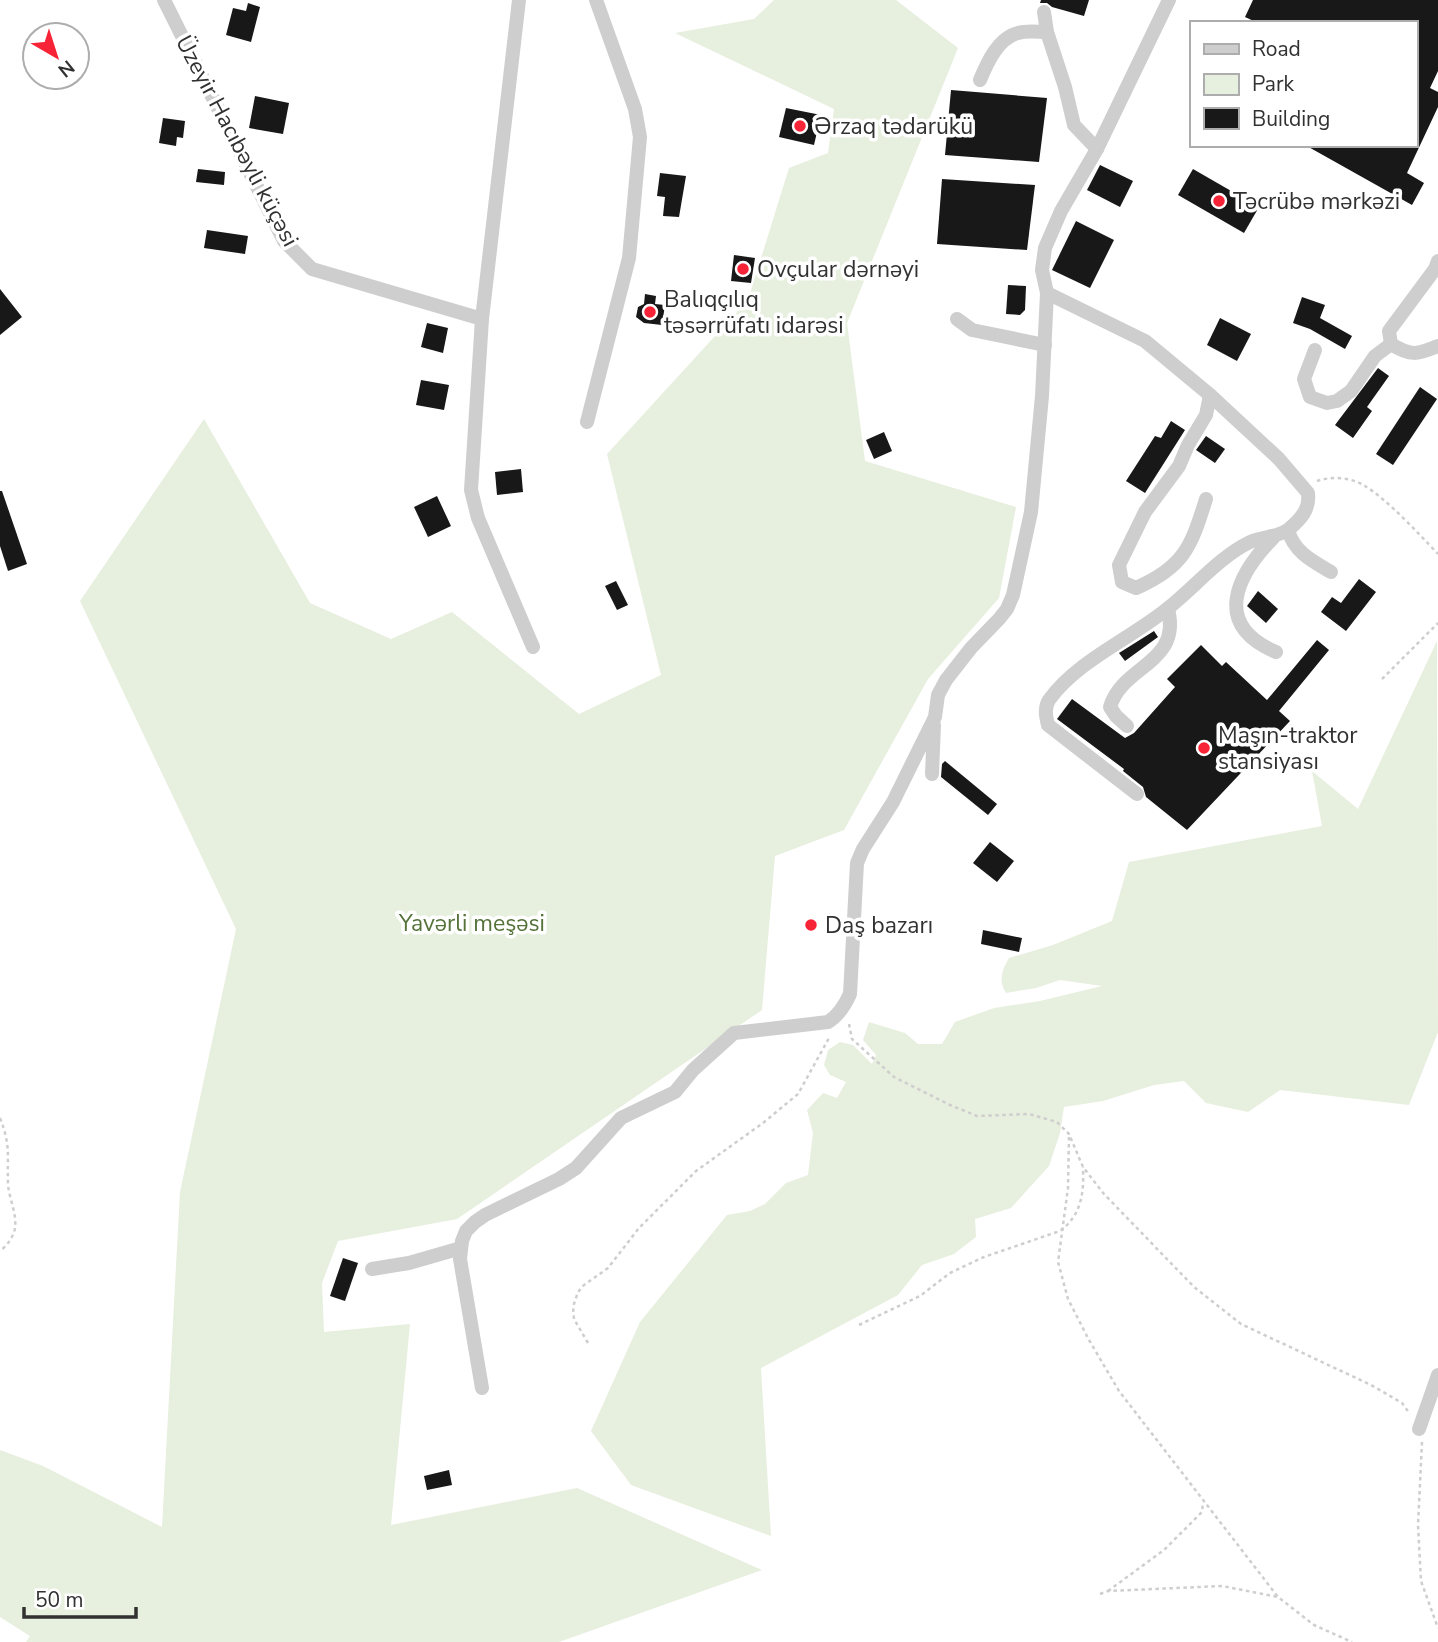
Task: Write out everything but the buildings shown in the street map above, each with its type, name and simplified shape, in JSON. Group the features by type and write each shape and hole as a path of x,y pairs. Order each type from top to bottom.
{"street":[{"name":"Üzeyir Hacıbəyli küçəsi","path":"164,0 284,241 298,257 312,268 482,319"},
{"path":"520,0 482,319 471,490 478,518 533,647"},
{"path":"587,422 629,258 640,137 635,109 596,0"},
{"path":"932,774 938,695 950,674 999,619 1013,595 1031,512 1045,345 1047,293 1042,270 1045,248 1061,211 1097,149 1169,0"},
{"path":"1044,12 1047,32 1074,125 1097,149"},
{"path":"980,80 988,61 1003,42 1021,32 1047,32"},
{"path":"1391,344 1389,331 1435,269 1438,261"},
{"path":"1047,293 1145,341 1210,395 1279,459 1304,485 1308,493 1308,508 1288,530 1274,537 1251,541 1231,555 1168,609 1077,673 1046,706 1048,725 1137,794"},
{"path":"957,319 972,330 1045,345"},
{"path":"1391,344 1413,354 1438,346"},
{"path":"1315,350 1304,379 1310,397 1327,403 1338,401 1350,391 1375,356 1391,344"},
{"path":"1206,499 1197,532 1185,553 1168,571 1136,588 1122,582 1119,565 1123,555 1144,512 1179,466 1206,415 1210,395"},
{"path":"1288,530 1291,542 1298,551 1331,572"},
{"path":"1274,537 1243,575 1236,598 1238,614 1248,634 1257,644 1276,652"},
{"path":"1127,726 1110,707 1112,701 1126,682 1164,649 1169,634 1168,609"},
{"path":"482,1388 460,1259 466,1231 485,1215 576,1168 621,1118 675,1092 693,1070 733,1033 828,1023 839,1012 850,994 857,863 893,802 935,717"},
{"path":"372,1269 409,1263 461,1248"},
{"path":"1419,1429 1438,1375"}],"path":[{"path":"1304,485 1326,478 1341,478 1364,485 1438,554"},
{"path":"1382,679 1410,654 1438,622"},
{"path":"850,994 848,1015 852,1039 894,1077 977,1116 1029,1114 1057,1122 1069,1134 1083,1167 1104,1194 1194,1287 1241,1324 1371,1385 1402,1404 1419,1429 1422,1439 1418,1525 1421,1581 1438,1628"},
{"path":"588,1343 574,1319 573,1307 583,1285 608,1268 639,1228 696,1171 764,1123 798,1094 832,1032"},
{"path":"0,1118 7,1136 10,1163 8,1184 15,1220 15,1232 0,1251"},
{"path":"1069,1134 1068,1188 1060,1231 1058,1262 1063,1286 1089,1340 1119,1391 1278,1597 1314,1625 1352,1642"},
{"path":"859,1325 919,1296 950,1273 984,1257 1060,1231 1070,1224 1082,1198 1083,1167"},
{"path":"1100,1594 1164,1550 1202,1512 1203,1500"},
{"path":"1108,1591 1222,1586 1278,1597"}],"green space":[{"name":"Yavərli meşəsi","path":"774,0 896,0 958,48 847,323 865,461 1016,507 999,598 928,679 844,830 775,856 762,1010 457,1219 338,1241 322,1283 324,1332 410,1324 391,1525 577,1488 762,1570 559,1642 26,1642 30,1636 0,1617 0,1450 43,1466 162,1527 180,1192 236,929 80,601 204,419 310,603 391,639 452,612 579,714 661,675 607,454 748,300 789,168 828,153 834,109 675,33 754,19"},
{"path":"1437,641 1438,1032 1409,1105 1280,1090 1248,1112 1206,1103 1184,1081 1154,1085 1103,1101 1064,1107 1060,1133 1049,1166 1011,1208 975,1219 976,1237 954,1254 922,1265 898,1295 761,1368 771,1536 631,1485 591,1431 640,1322 727,1215 750,1211 765,1204 786,1183 808,1175 813,1133 807,1110 823,1093 837,1098 846,1082 830,1075 824,1065 828,1050 840,1042 853,1045 872,1064 876,1055 863,1040 869,1022 905,1033 918,1044 942,1044 955,1022 994,1008 1040,1001 1102,986 1060,980 1036,988 1006,993 1002,976 1009,958 1053,945 1112,921 1129,862 1322,826 1312,771 1358,809"}],"place":[{"name":"Ərzaq tədarükü","path":"800,126"},
{"name":"Təcrübə mərkəzi","path":"1219,201"},
{"name":"Ovçular dərnəyi","path":"743,269"},
{"name":"Balıqçılıq təsərrüfatı idarəsi","path":"650,312"},
{"name":"Maşın-traktor stansiyası","path":"1204,748"},
{"name":"Daş bazarı","path":"811,925"}]}
